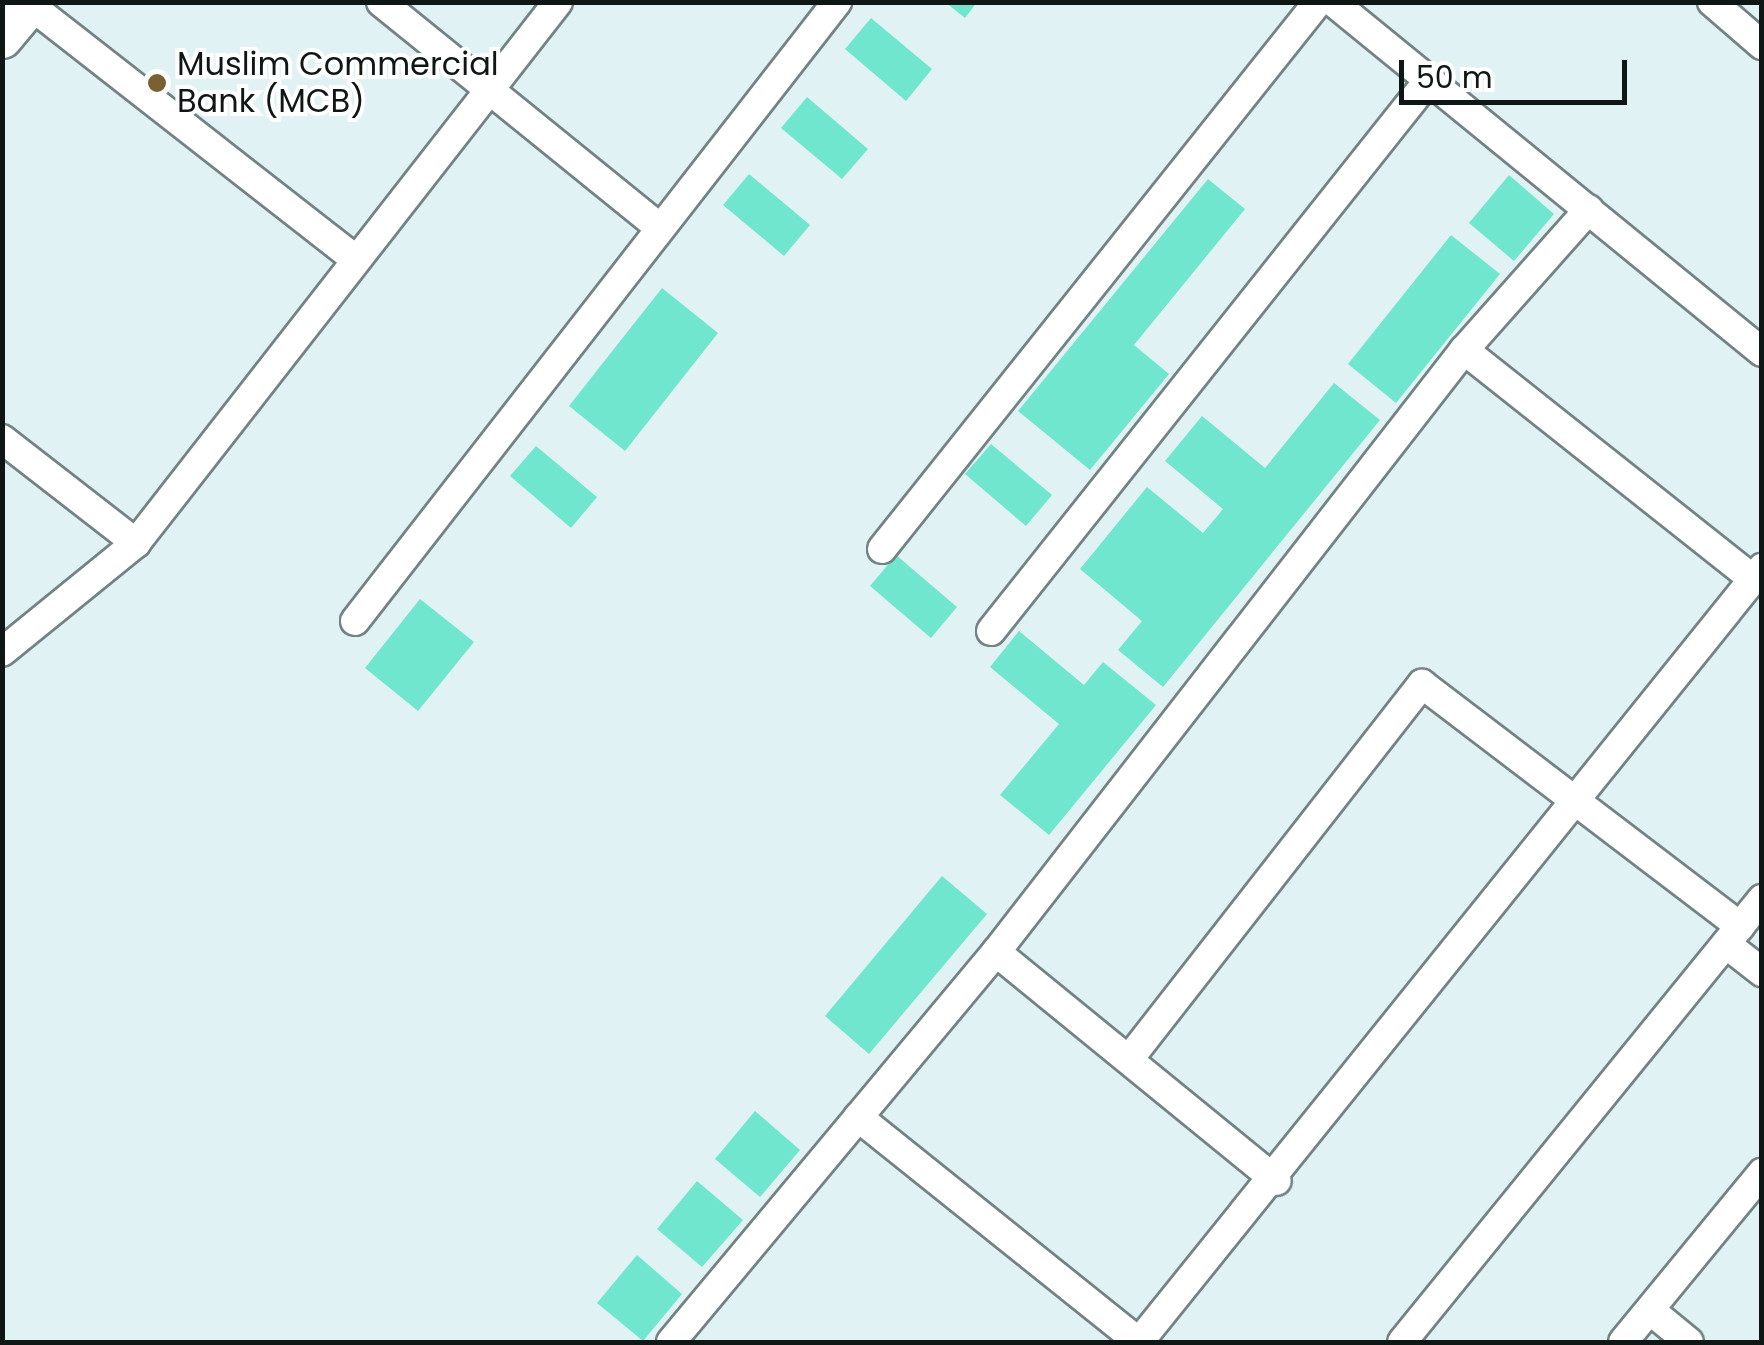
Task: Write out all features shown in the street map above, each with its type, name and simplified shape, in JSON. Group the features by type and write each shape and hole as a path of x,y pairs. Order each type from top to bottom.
{"main road":[{"path":"2,38 31,4"}],"street":[{"path":"381,2 486,92 656,225"},
{"path":"2,652 136,543 558,2"},
{"path":"355,621 656,225 837,2"},
{"path":"882,549 1318,2"},
{"path":"1333,2 1762,352"},
{"path":"1712,2 1762,45"},
{"path":"31,4 355,259"},
{"path":"991,632 1428,80"},
{"path":"671,1342 996,952 1464,350 1588,209"},
{"path":"858,1117 1139,1342 1277,1181 1757,573 1464,350"},
{"path":"2,439 136,543"},
{"path":"1129,1060 1422,684 1576,802 1733,935 1762,972"},
{"path":"1402,1342 1762,899"},
{"path":"996,952 1277,1181"},
{"path":"1623,1342 1756,1191"},
{"path":"1650,1310 1689,1342"}],"building":[{"path":"945,2 977,2 965,18"},
{"path":"871,18 932,69 906,101 845,49"},
{"path":"807,97 868,149 842,179 781,128"},
{"path":"749,174 810,225 784,256 723,205"},
{"path":"1509,175 1554,214 1514,261 1469,223"},
{"path":"1208,179 1245,209 1134,345 1169,374 1090,470 1018,411"},
{"path":"1451,235 1500,274 1396,403 1348,364"},
{"path":"662,288 718,333 625,451 569,406"},
{"path":"1334,383 1380,420 1163,687 1118,650 1142,621 1080,569 1147,487 1203,533 1223,509 1165,461 1202,416 1265,468"},
{"path":"991,444 1052,495 1026,526 965,474"},
{"path":"536,446 597,497 571,528 510,476"},
{"path":"896,555 957,607 931,638 870,586"},
{"path":"420,599 474,642 418,711 365,668"},
{"path":"1019,631 1084,685 1103,662 1156,705 1049,835 1000,795 1059,724 990,667"},
{"path":"942,876 987,914 869,1054 825,1016"},
{"path":"755,1111 800,1150 760,1197 715,1159"},
{"path":"697,1181 743,1220 702,1267 657,1229"},
{"path":"637,1255 682,1294 643,1341 597,1303"}],"place":[{"name":"Muslim Commercial Bank (MCB)","path":"157,83"}]}
